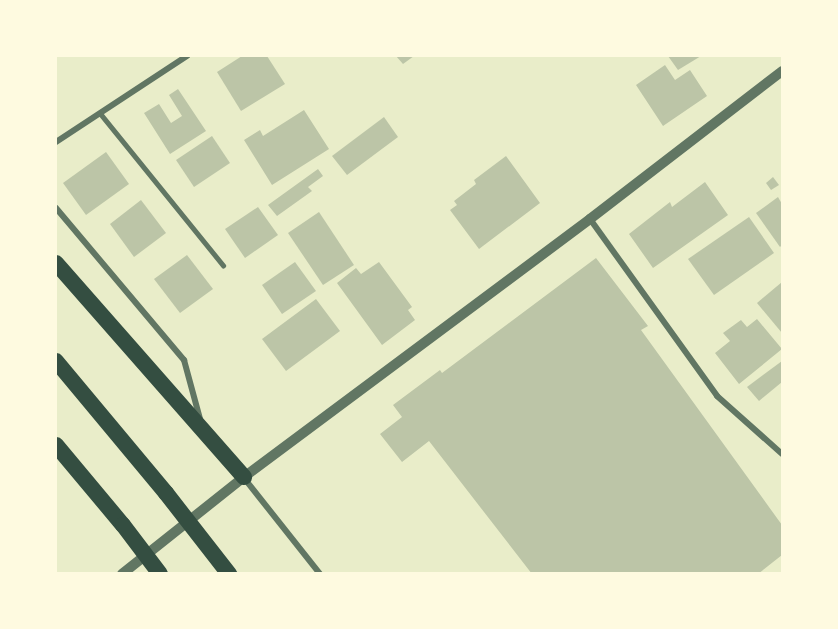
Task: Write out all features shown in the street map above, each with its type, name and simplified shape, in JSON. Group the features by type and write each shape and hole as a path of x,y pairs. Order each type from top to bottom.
{"highway":[{"path":"56,263 244,477"},
{"path":"56,362 166,492 224,567"},
{"path":"56,445 160,573"}],"street":[{"path":"56,142 187,56"},
{"path":"122,573 244,477 590,219 783,71"},
{"path":"56,208 184,360 203,433"},
{"path":"590,219 717,396 783,454"},
{"path":"244,477 320,573"}],"lane":[{"path":"100,113 223,265"}],"building":[{"path":"242,56 267,56 285,84 241,111 217,72"},
{"path":"396,56 414,56 403,64"},
{"path":"668,56 701,56 678,70"},
{"path":"665,65 675,80 690,70 707,96 663,126 636,85"},
{"path":"178,89 206,131 170,154 144,113 159,104 171,123 182,116 169,95"},
{"path":"304,110 329,149 272,185 244,140 260,130 263,136"},
{"path":"384,117 398,137 347,175 332,156"},
{"path":"212,136 230,163 194,187 176,160"},
{"path":"106,152 129,184 86,215 63,183"},
{"path":"506,156 540,203 479,249 450,210 457,205 454,201 476,184 474,180"},
{"path":"318,169 323,176 308,187 312,191 277,216 268,205"},
{"path":"773,177 779,185 771,190 766,183"},
{"path":"705,182 728,215 653,268 629,234 670,202 672,207"},
{"path":"778,197 782,204 782,245 780,247 756,213"},
{"path":"141,200 166,233 134,257 110,224"},
{"path":"258,207 278,235 245,258 225,229"},
{"path":"319,212 354,265 323,285 288,233"},
{"path":"749,217 774,253 714,295 688,259"},
{"path":"187,255 213,289 180,313 154,279"},
{"path":"596,258 648,326 641,330 782,525 782,555 758,574 532,574 429,441 402,462 380,434 402,417 393,405 440,370 442,373"},
{"path":"295,262 316,291 282,314 262,285"},
{"path":"379,262 412,307 408,310 415,320 382,345 337,283 356,268 361,274"},
{"path":"782,282 782,333 757,303"},
{"path":"316,299 340,331 286,371 262,339"},
{"path":"757,319 782,349 739,384 715,353 730,341 723,333 741,320 747,327"},
{"path":"782,361 782,382 759,401 747,387"}]}
